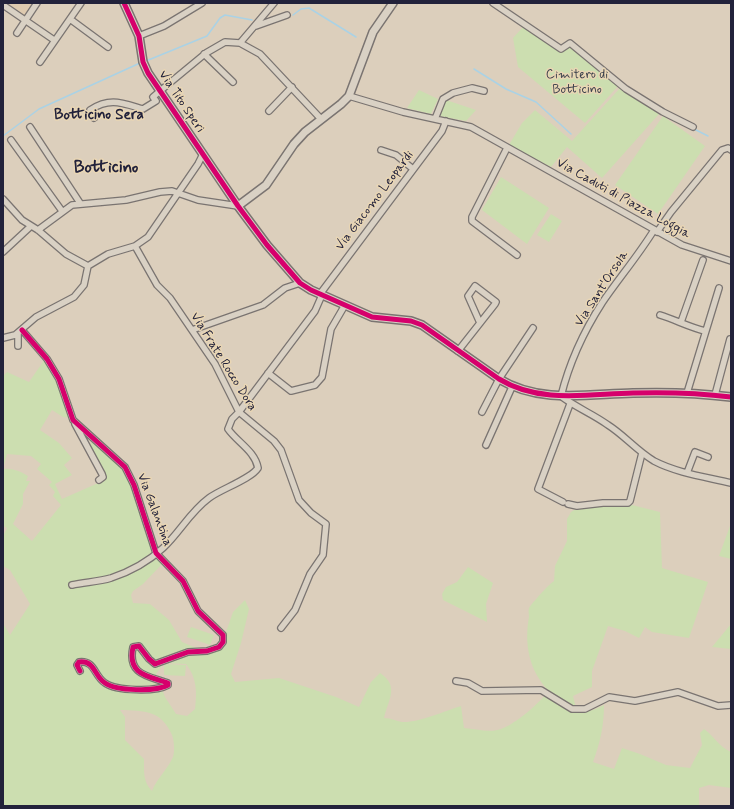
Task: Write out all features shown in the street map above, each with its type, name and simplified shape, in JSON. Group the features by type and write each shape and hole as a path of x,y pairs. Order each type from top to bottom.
{"street":[{"path":"17,33 37,3"},
{"path":"40,62 81,3"},
{"name":"Via Tito Speri","path":"124,3 139,36 145,67 160,91 238,206 300,283"},
{"path":"139,36 164,26 202,3"},
{"path":"240,43 256,26 265,11 274,3"},
{"path":"38,230 72,205 80,203 101,204 160,192 178,193 198,200 238,206 266,185 294,144 321,119 342,104 349,96 373,32 393,3"},
{"path":"493,3 561,49 570,44 626,89 663,112 693,127"},
{"path":"3,6 54,40"},
{"path":"256,26 287,15"},
{"path":"70,19 108,47"},
{"path":"94,118 90,110 101,103 111,102 144,109 156,101 153,97 204,54 225,42 240,43 260,54 321,119"},
{"path":"204,54 233,82"},
{"path":"269,111 292,87"},
{"path":"435,119 443,99 448,96 472,88 484,91"},
{"name":"Via Caduti di Piazza Loggia","path":"349,96 471,128 682,245 731,261"},
{"name":"Via Giacomo Leopardi","path":"156,553 166,544 197,506 225,488 253,475 258,468 255,460 245,446 234,438 228,429 232,419 239,412 315,311 321,295 442,131 446,121"},
{"path":"30,127 80,203"},
{"path":"11,140 62,211"},
{"path":"508,148 472,217 472,221 517,255"},
{"name":"Via Sant'Orsola","path":"561,396 565,379 590,324 602,304 656,231 722,150 728,148 731,150"},
{"path":"381,150 396,155 413,169"},
{"path":"3,338 20,331 36,317 74,297 84,285 88,266 108,254 135,246 148,237 198,164 203,154"},
{"path":"3,199 18,217 38,230 66,254 88,266"},
{"path":"3,252 31,226"},
{"name":"Via Frate Rocco Dora","path":"135,246 157,285 170,298 215,364 239,412 274,441 285,459 299,500 311,513 326,524 323,555 310,574 294,610 281,628"},
{"path":"681,322 703,260"},
{"path":"192,330 263,306 285,288 300,283 321,295 372,317 416,323 512,387 536,393 561,396 688,393 731,397"},
{"path":"458,351 480,323 496,302 475,286 468,296 480,323"},
{"path":"688,393 705,331 719,288"},
{"path":"268,373 290,392 315,385 322,377 331,329 346,305"},
{"path":"660,315 681,322 685,326 705,331"},
{"path":"482,412 499,379 533,328"},
{"path":"18,346 20,331"},
{"name":"Via Galantina","path":"20,331 47,358 59,379 74,420 102,474 103,477 99,480"},
{"path":"715,395 730,339"},
{"path":"486,445 512,387"},
{"path":"579,395 580,405 583,409"},
{"path":"561,396 570,404 583,409 612,427 642,453 665,466 687,473 731,483"},
{"path":"570,404 538,489 566,503 577,506 603,503 628,503 642,453"},
{"name":"Via Galantina","path":"74,420 125,467 134,485 156,553 182,581 198,611 223,635 223,642 219,647 207,651 188,652 155,664 148,659 139,646 133,647 131,656 135,667 142,675 168,683 168,685 163,688 145,690 113,687 100,680 90,663 84,661 79,662 77,665 80,671"},
{"path":"687,473 695,452 708,456"},
{"path":"72,585 87,581 109,579 128,571 156,553"},
{"path":"456,681 468,683 482,691 541,690 572,709 585,709 608,697 635,701 678,692 718,706 731,705"}],"shaded area":[{"path":"3,3 34,3 25,17"}],"green space":[{"name":"Cimitero di Botticino","path":"523,27 560,50 571,45 618,86 585,123 518,67 513,38"},
{"path":"620,88 659,114 602,178 567,147 551,167 509,145 522,123 535,110 572,141"},
{"path":"419,90 438,99 431,114 407,108"},
{"path":"446,100 476,110 466,121 439,116"},
{"path":"663,116 705,146 658,214 615,185"},
{"path":"501,177 549,208 527,244 482,210"},
{"path":"551,214 562,221 549,242 537,235"},
{"path":"45,359 58,381 70,418 63,417 52,410 40,430 59,443 72,458 64,465 72,475 55,484 62,499 105,480 105,475 87,445 95,441 123,469 154,551 164,562 143,584 133,591 131,595 133,603 150,604 169,620 182,642 199,649 218,650 233,612 245,600 249,609 241,643 231,674 235,682 279,678 336,697 359,707 371,682 380,673 390,683 391,688 390,699 384,718 402,722 416,721 461,706 464,728 493,731 501,729 520,718 539,702 549,691 537,675 530,657 527,637 529,608 554,581 555,566 567,541 567,519 571,512 577,508 603,505 632,505 660,512 662,568 708,582 689,638 652,632 645,627 639,638 625,631 608,626 592,671 592,687 573,696 577,712 593,710 604,705 601,734 593,762 614,769 622,748 666,765 690,768 702,745 700,733 704,729 723,747 731,752 731,788 709,785 699,788 699,806 3,806 3,623 10,635 30,604 10,570 3,566 3,536 7,528 3,526 3,469 3,376 7,372 29,382","holes":["7,454 31,456 41,464 37,469 52,482 49,485 55,492 53,496 61,505 32,541 13,524 23,504 23,494 30,481 26,481 28,476 22,473 13,469 3,469","164,663 186,664 190,669 194,680 196,697 195,709 187,716 176,714 165,697 156,674","120,710 145,712 157,716 168,727 172,735 174,746 173,757 152,791 147,784 144,772 144,759 125,740 125,717"]},
{"path":"731,526 731,559 719,556"},
{"path":"468,567 493,583 486,604 487,622 443,600 442,594 446,587 457,582"},
{"path":"731,624 731,649 712,647"},
{"path":"191,627 214,635 210,645 187,637"},
{"path":"164,664 186,665 185,676 164,675"}],"waterway":[{"path":"293,15 301,9 309,8 356,37"},
{"path":"146,61 207,36 220,18 225,15 252,20"},
{"path":"3,136 39,109 140,63"},
{"path":"474,69 506,89 536,102 571,134"},
{"path":"694,129 708,136"}],"cycle path":[{"path":"124,3 139,36 143,62 148,73 238,206 267,245 300,283 311,290 372,317 411,321 422,325 499,379 515,387 531,392 564,396 658,393 731,397"},
{"path":"22,330 47,359 59,379 73,420 125,467 134,485 156,553 183,581 198,611 223,635 223,642 219,647 207,651 188,652 155,664 139,646 133,647 132,656 136,669 147,676 168,683 168,685 155,689 136,690 110,686 101,680 88,663 84,662 79,662 77,665 80,671"}],"district":[{"name":"Botticino Sera","path":"99,116"},
{"name":"Botticino","path":"106,168"}]}
